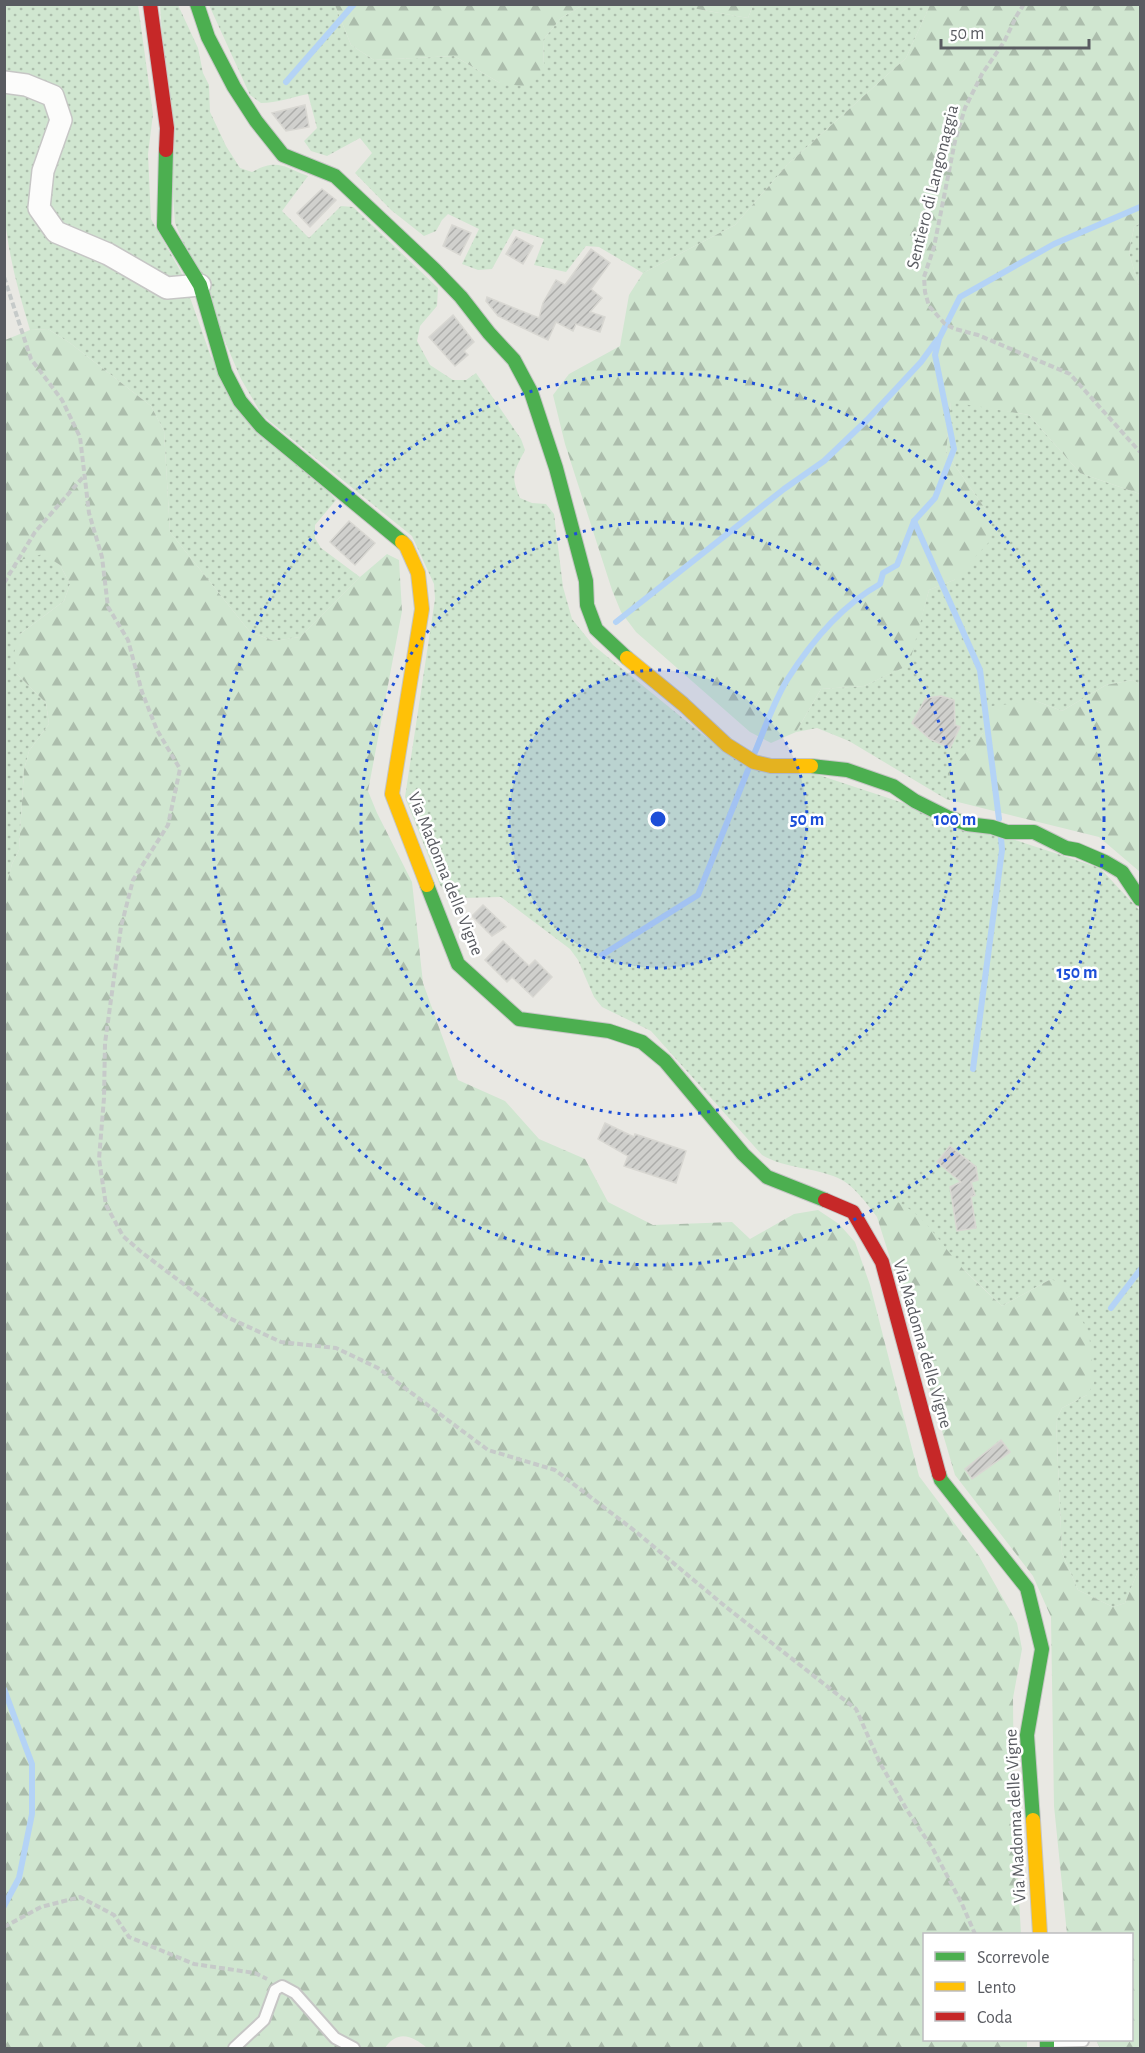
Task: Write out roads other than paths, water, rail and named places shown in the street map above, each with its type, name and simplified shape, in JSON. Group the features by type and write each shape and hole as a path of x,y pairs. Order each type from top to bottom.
{"street":[{"name":"Via Madonna delle Vigne","path":"150,4 167,128 164,226 200,285 225,372 240,401 261,426 406,546 418,573 422,609 392,794 458,964 519,1019 609,1031 642,1042 665,1060 744,1154 767,1177 853,1212 882,1262 941,1480 1027,1588 1042,1649 1027,1735 1040,1933"},
{"path":"197,4 208,37 234,87 256,121 283,155 335,176 408,242 461,297 514,360 531,392 553,458 586,581 587,605 596,629 618,651 683,704 727,745 754,762 771,766 823,766 847,770 893,786 915,801 946,817 967,824 1007,832 1034,832 1066,848 1077,850 1105,862 1122,873 1140,899"},
{"path":"4,82 26,85 53,96 62,120 43,171 39,208 56,232 108,254 167,288 200,285"}],"lane":[{"path":"234,2049 264,2020 275,1990 282,1986 295,1993 335,2038 354,2049"},
{"path":"1045,2042 1083,2041"}],"waterway":[{"path":"286,82 354,4"},
{"path":"755,752 778,697 796,666 828,626 852,603 880,584 883,573 897,565 914,521 935,498 954,449 935,355 939,339 960,297 1054,244 1140,207"},
{"path":"616,622 784,489 824,461 867,420 921,362 937,340"},
{"path":"914,521 980,670 999,819"},
{"path":"602,955 698,895 748,770"},
{"path":"973,1069 1002,850 1001,838"},
{"path":"1111,1308 1140,1270"},
{"path":"4,1689 32,1764 32,1814 19,1878 4,1906"}]}
